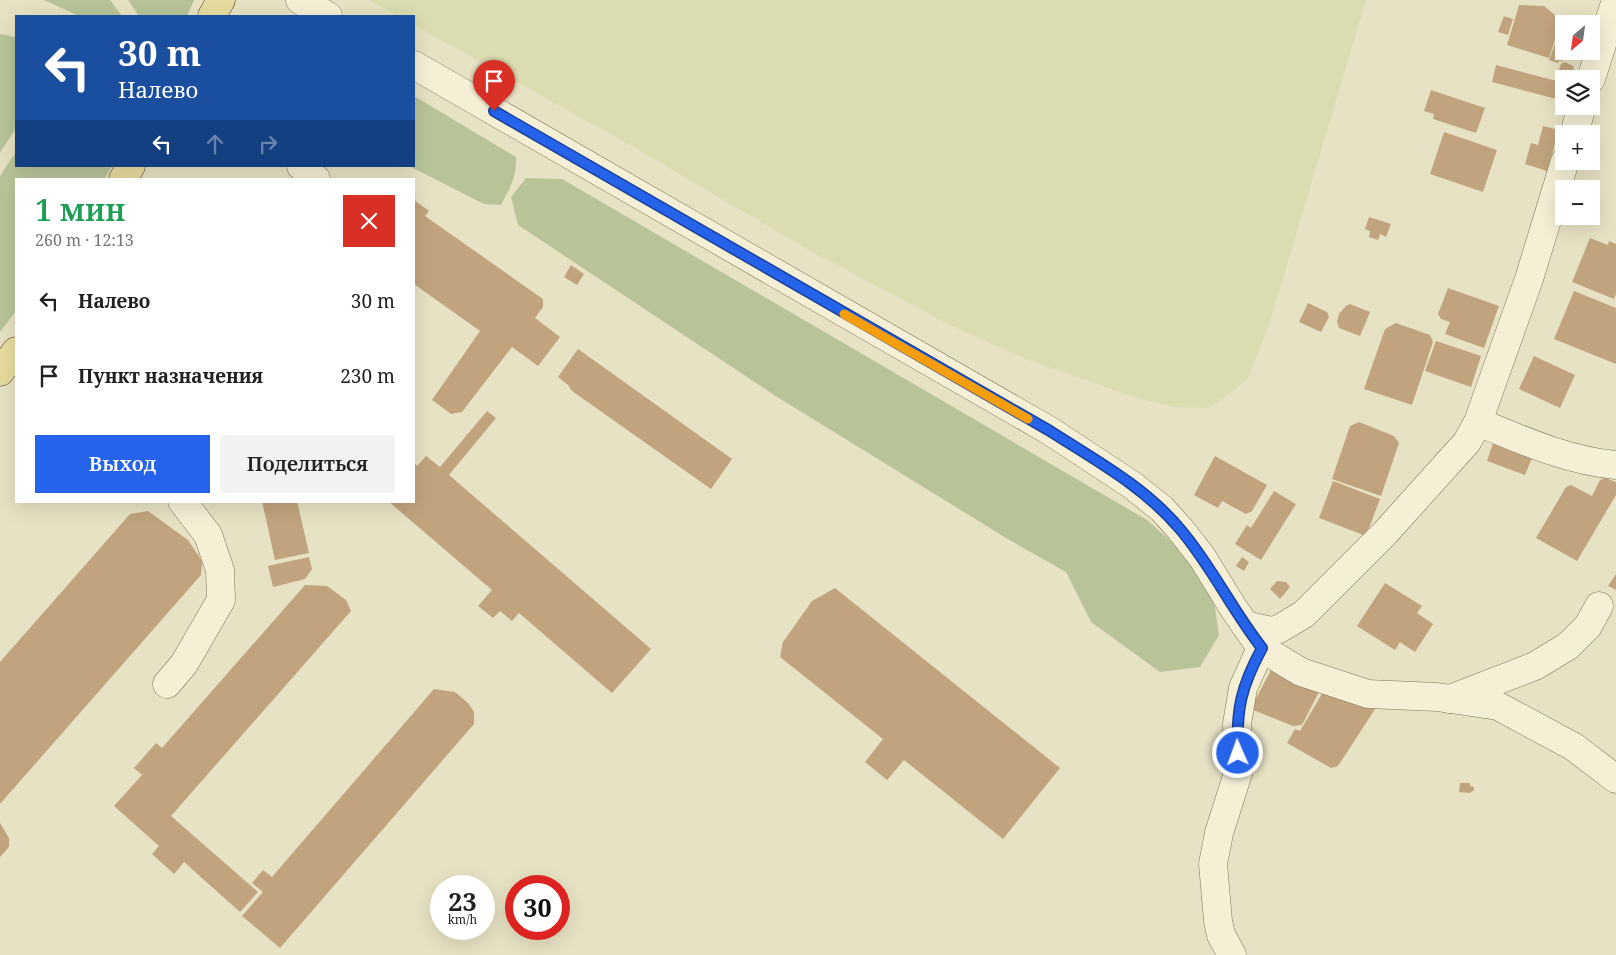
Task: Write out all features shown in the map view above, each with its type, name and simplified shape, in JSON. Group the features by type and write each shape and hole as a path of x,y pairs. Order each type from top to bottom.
{"main road":[{"path":"212,15 220,0"},
{"path":"124,178 130,167"}],"street":[{"path":"300,0 326,15"},
{"path":"1594,70 1616,0"},
{"path":"415,66 1050,431 1132,485 1162,508 1180,529 1202,557 1245,625 1262,648 1301,672 1368,694 1450,699 1498,706 1574,746 1616,779"},
{"path":"302,167 315,178"},
{"path":"1245,625 1272,631 1279,629 1304,614 1391,526 1467,442 1478,422 1529,279 1562,170"},
{"path":"1478,422 1534,445 1595,463 1616,465"},
{"path":"167,684 184,664 221,600 220,570 208,535 184,503"},
{"path":"1450,699 1535,666 1568,646 1588,626 1599,606"},
{"path":"1232,955 1221,935 1218,921 1213,864 1219,833 1239,770 1237,724 1243,688 1262,648"}],"green space":[{"path":"44,0 110,0 121,15 77,15"},
{"path":"128,0 194,0 187,15 138,15"},
{"path":"369,0 1366,0 1270,322 1248,378 1231,393 1208,408 1173,407 1131,396 1026,359 952,326 805,248 630,145 415,26 415,15 396,15"},
{"path":"0,34 15,37 15,130 0,153"},
{"path":"415,97 516,157 514,176 501,205 484,204 411,167 415,167"},
{"path":"15,154 15,167 111,167 105,178 15,178 15,312 0,332 0,176"},
{"path":"526,178 562,179 1147,520 1192,560 1215,607 1219,635 1200,667 1160,672 1091,622 1066,572 1006,538 774,395 518,225 511,197"}],"building":[{"path":"1519,5 1544,6 1555,15 1555,39 1549,58 1507,45"},
{"path":"1504,16 1513,19 1508,35 1498,32"},
{"path":"1555,44 1555,60 1560,60 1558,63 1549,60"},
{"path":"1565,62 1573,66 1574,70 1559,70 1561,64"},
{"path":"1496,65 1555,81 1555,99 1492,82"},
{"path":"1431,90 1485,108 1476,133 1433,119 1434,114 1424,111"},
{"path":"1543,126 1555,129 1555,144 1547,171 1525,164 1531,143 1538,145"},
{"path":"1444,132 1497,150 1483,192 1430,174"},
{"path":"415,201 429,211 425,216 543,299 543,307 535,318 560,337 538,366 512,347 462,412 451,414 432,400 480,331 415,285"},
{"path":"1369,217 1391,224 1386,237 1380,234 1378,240 1369,237 1370,231 1365,229"},
{"path":"1590,238 1608,245 1609,241 1616,244 1616,294 1614,299 1572,282"},
{"path":"571,265 584,274 577,285 564,277"},
{"path":"1448,288 1499,306 1484,348 1445,334 1450,322 1441,319 1438,314"},
{"path":"1574,291 1616,308 1616,364 1554,339"},
{"path":"1308,303 1327,312 1329,317 1321,332 1299,322"},
{"path":"1350,304 1370,312 1360,336 1339,328 1337,322 1339,314"},
{"path":"1396,323 1430,335 1433,342 1412,405 1364,389 1385,329"},
{"path":"1436,341 1481,356 1471,387 1425,371"},
{"path":"578,349 732,459 711,489 572,391 558,377"},
{"path":"1534,356 1575,375 1560,408 1519,389"},
{"path":"487,411 496,418 449,475 651,649 612,693 519,613 512,621 500,611 493,618 478,606 492,590 390,503 415,503 415,464 417,466 426,456 440,467"},
{"path":"1359,422 1394,436 1399,443 1381,496 1332,479 1350,426"},
{"path":"1493,443 1532,458 1525,475 1487,461"},
{"path":"1215,456 1267,485 1252,511 1246,514 1222,501 1218,508 1194,495"},
{"path":"1605,478 1616,482 1616,495 1577,561 1536,538 1566,487 1571,485 1592,496 1600,480"},
{"path":"1333,481 1380,499 1366,536 1319,518"},
{"path":"1274,491 1296,504 1261,560 1235,544 1247,525 1251,528"},
{"path":"262,503 297,503 309,553 275,560"},
{"path":"148,511 188,540 202,561 201,575 0,804 0,662 130,514"},
{"path":"309,557 312,569 305,579 273,587 268,566"},
{"path":"1242,557 1249,562 1244,571 1236,566"},
{"path":"1616,574 1616,590 1608,586"},
{"path":"1277,581 1286,582 1290,587 1280,599 1270,589"},
{"path":"1385,583 1422,606 1417,613 1433,624 1415,652 1400,642 1395,650 1357,626"},
{"path":"305,585 327,586 346,600 351,611 171,816 258,892 240,912 184,862 174,874 152,854 159,846 114,806 142,775 134,768 156,743 162,748"},
{"path":"835,588 1060,768 1003,839 904,760 887,780 865,762 883,739 780,657 783,642 812,601"},
{"path":"1272,668 1320,690 1302,725 1293,726 1253,710 1252,706"},
{"path":"434,689 455,692 468,703 474,712 474,724 280,948 242,916 263,892 252,883 263,870 272,877"},
{"path":"1323,692 1377,706 1338,766 1331,768 1287,743 1295,729 1300,731"},
{"path":"1460,783 1470,783 1474,790 1470,793 1459,792"},
{"path":"0,823 9,838 9,847 0,857"}],"slow traffic":[{"path":"844,314 1028,419"}],"route":[{"path":"494,111 1050,431 1132,485 1162,508 1202,557 1234,609 1262,648 1243,688 1237,724 1238,753"}]}
